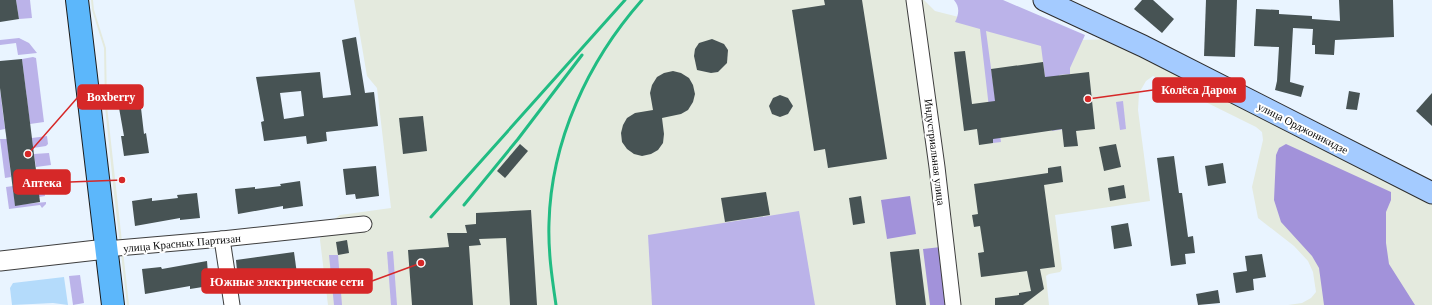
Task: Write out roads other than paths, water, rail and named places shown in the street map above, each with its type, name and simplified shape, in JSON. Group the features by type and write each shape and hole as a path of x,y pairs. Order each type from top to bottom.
{"main road":[{"path":"77,0 113,305"},
{"name":"улица Орджоникидзе","path":"1044,0 1143,46 1432,193"}],"street":[{"name":"Индустриальная улица","path":"914,0 937,167 953,305"},
{"name":"улица Красных Партизан","path":"0,261 106,249 222,240 364,224"},
{"path":"222,240 232,305"}],"railway":[{"path":"431,217 625,0"},
{"path":"556,305 550,254 549,223 551,192 565,132 589,76 605,49 642,0"},
{"path":"464,205 518,139 582,55"}],"place":[{"name":"Колёса Даром","path":"1088,99"},
{"name":"Boxberry","path":"28,154"},
{"name":"Аптека","path":"122,180"},
{"name":"Южные электрические сети","path":"421,263"}]}
